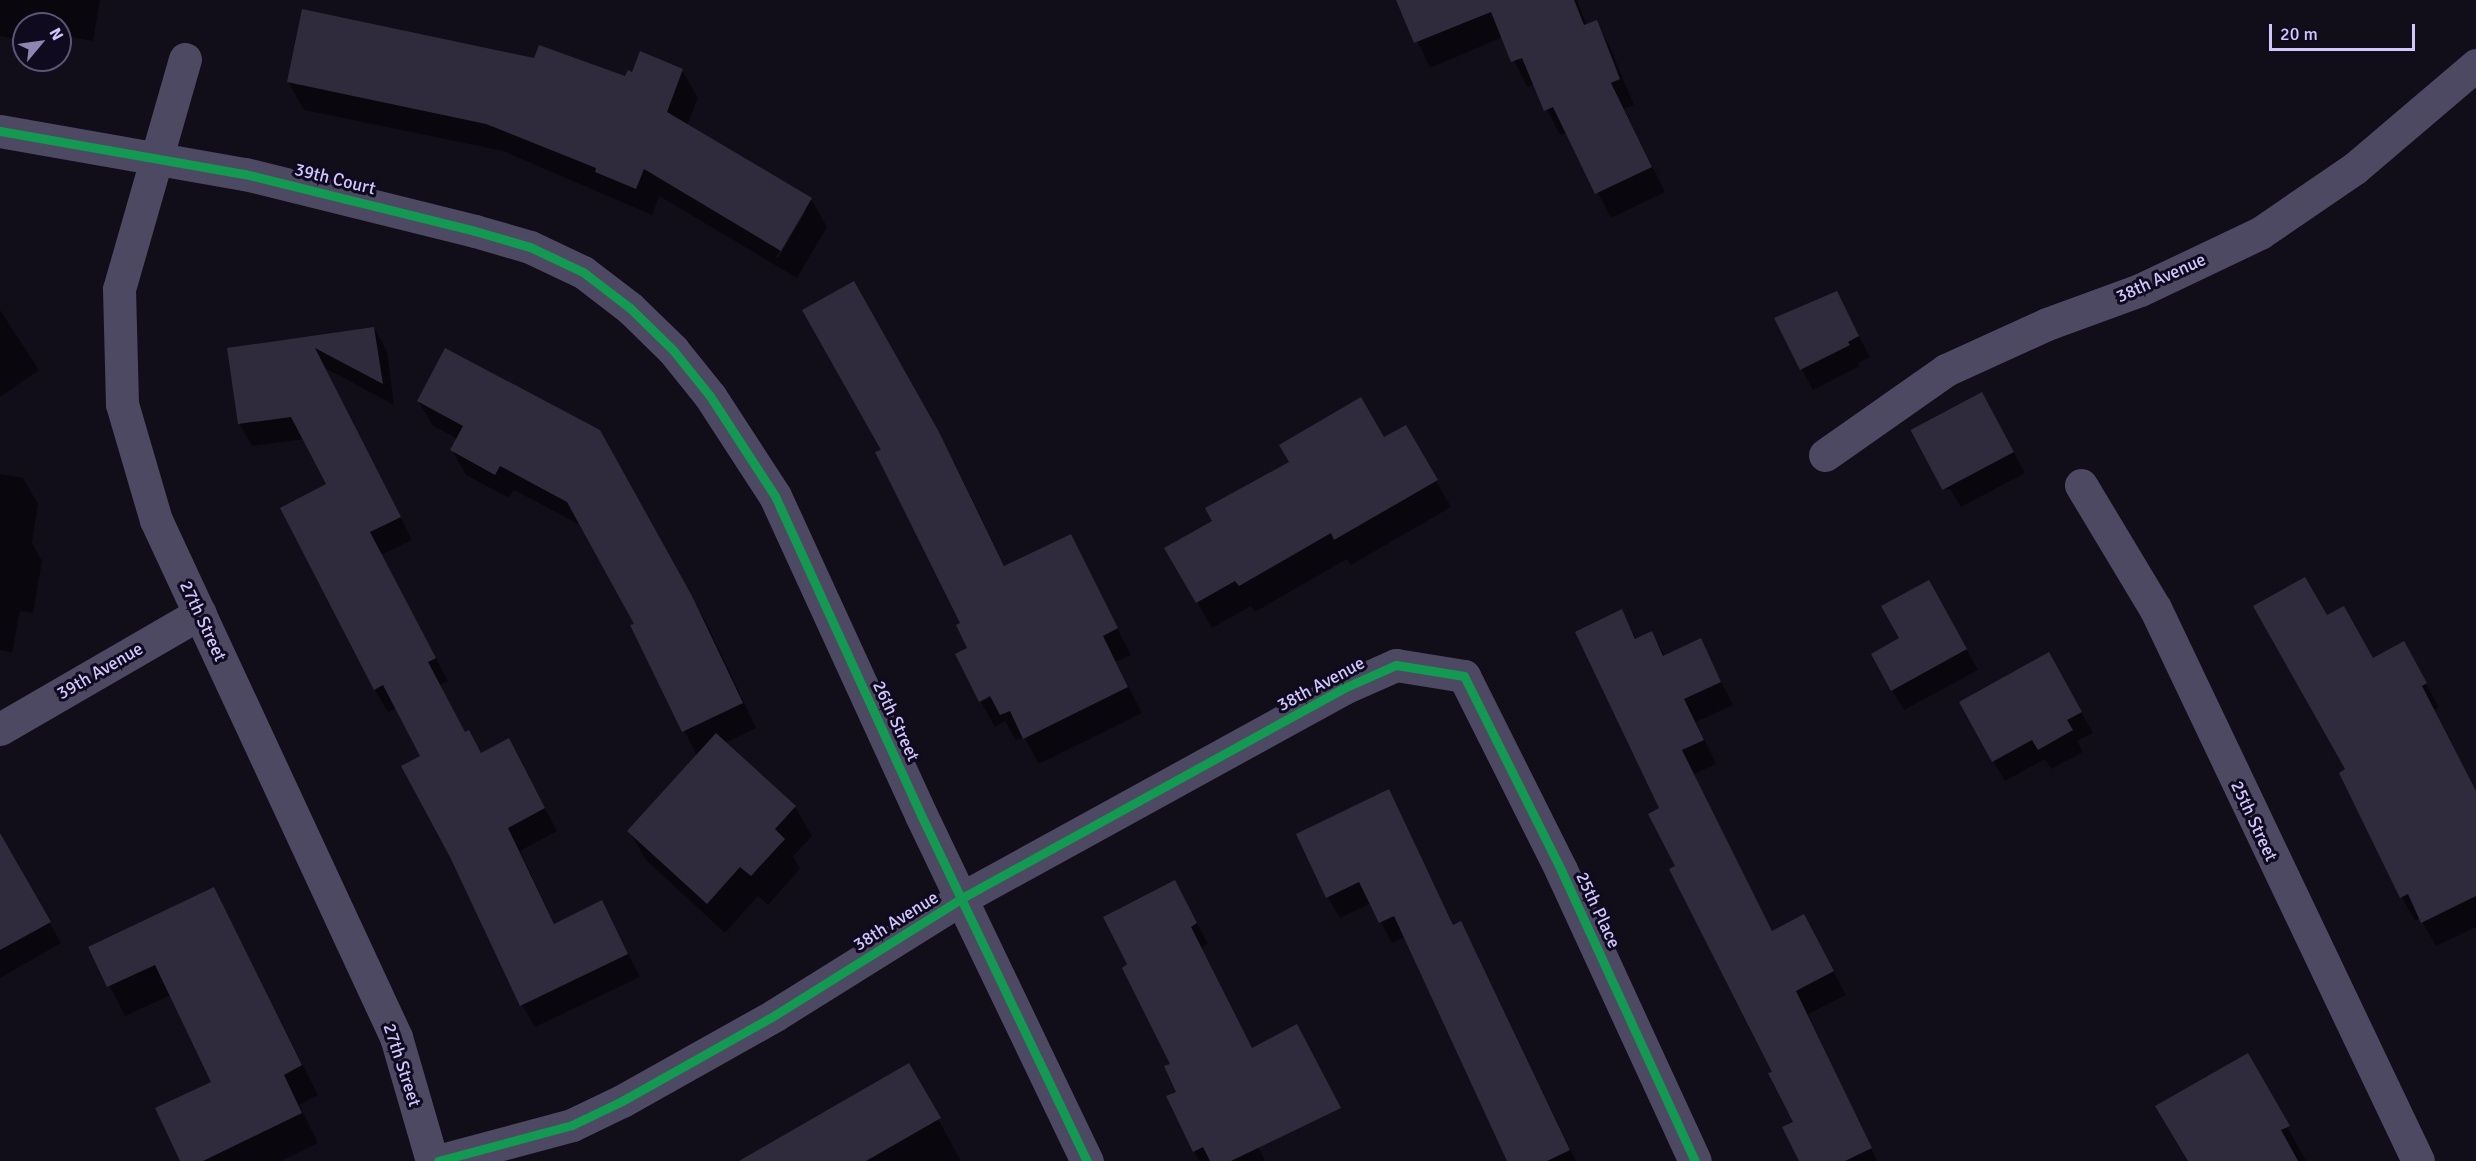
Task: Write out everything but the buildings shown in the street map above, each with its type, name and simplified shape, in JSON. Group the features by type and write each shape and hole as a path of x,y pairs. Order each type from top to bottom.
{"street":[{"name":"27th Street","path":"184,59 158,158 119,289 122,404 156,520 396,1037 432,1161"},
{"name":"38th Avenue","path":"1825,455 1946,370 2047,324 2140,290 2260,233 2355,168 2476,65"},
{"name":"39th Court","path":"0,131 245,174 530,247 583,272 640,318"},
{"name":"26th Street","path":"640,318 673,350 710,396 775,496 962,898 1088,1161"},
{"name":"25th Street","path":"2081,485 2155,608 2267,850 2418,1161"},
{"name":"39th Avenue","path":"0,729 200,614"},
{"name":"38th Avenue","path":"438,1161 572,1125 622,1101 776,1015 962,898 1344,688 1396,665 1464,676"},
{"name":"25th Place","path":"1464,676 1561,870 1695,1161"}],"cycle path":[{"path":"0,131 245,174 475,231 530,247 583,272 630,308 673,350 710,396 775,496 921,815 1087,1161"},
{"path":"438,1161 572,1125 622,1101 775,1015 962,898 1344,688 1396,665 1464,676 1561,870 1695,1161"}]}
